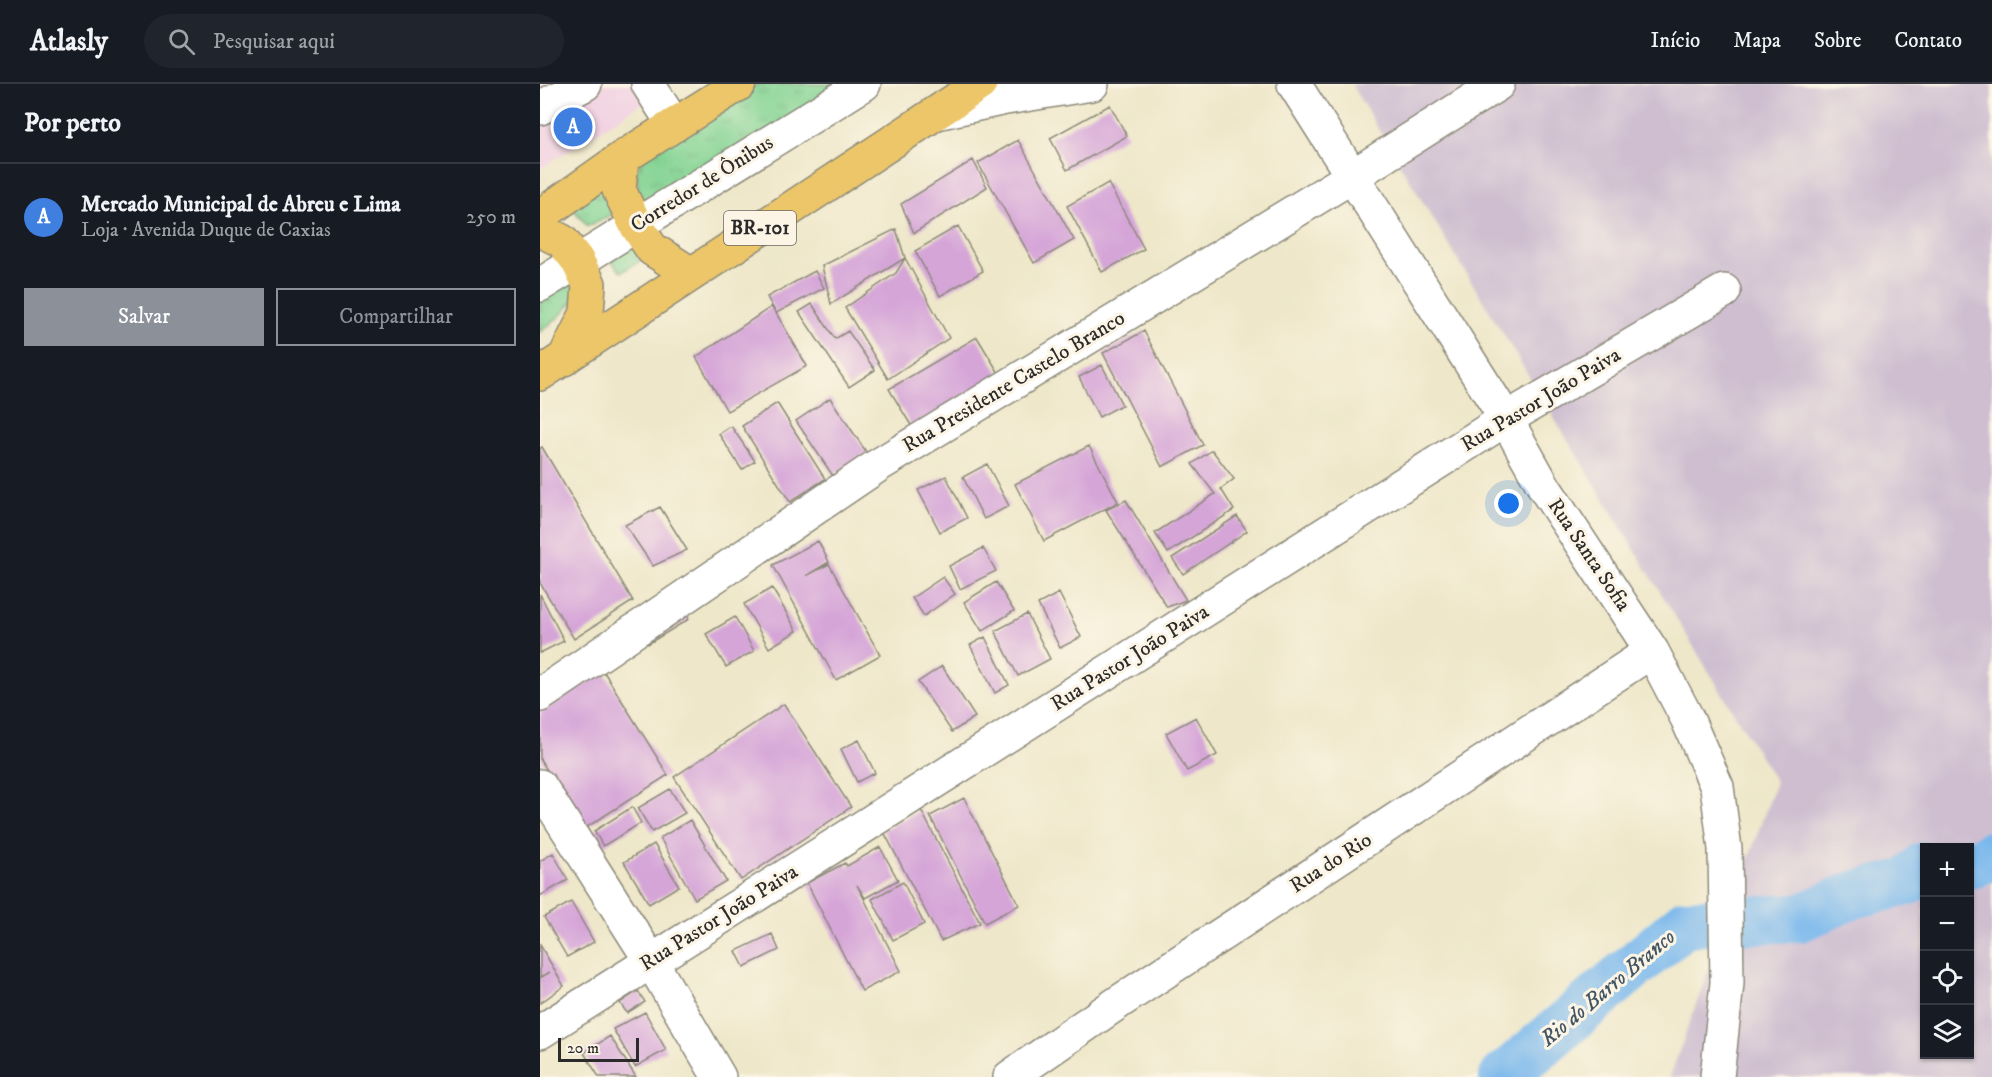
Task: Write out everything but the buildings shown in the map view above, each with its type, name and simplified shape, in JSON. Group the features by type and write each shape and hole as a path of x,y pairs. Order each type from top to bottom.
{"highway":[{"path":"540,216 622,158 739,84"},
{"name":"BR-101","path":"552,367 980,84"},
{"path":"622,158 619,190 636,225 652,249 690,274"},
{"path":"540,230 562,241 577,260 589,284 587,313 552,367"}],"street":[{"path":"540,108 585,84"},
{"path":"648,84 674,125"},
{"name":"Corredor de Ônibus","path":"540,285 864,84"},
{"path":"936,113 1006,98 1092,84"},
{"name":"Rua Santa Sofia","path":"1294,84 1506,419 1544,487 1652,651 1687,718 1717,787 1725,849 1727,983 1717,1077"},
{"name":"Rua Presidente Castelo Branco","path":"540,695 876,466 1351,177 1498,84"},
{"name":"Rua Pastor João Paiva","path":"540,1032 1506,419 1724,291"},
{"name":"Rua do Rio","path":"1010,1077 1119,1002 1652,651"},
{"path":"540,786 651,962 719,1077"}],"shaded area":[{"path":"540,84 672,84 540,169"},
{"path":"1351,84 1992,84 1992,1077 1670,1077 1776,782"}],"green space":[{"path":"758,84 849,84 643,213 639,202 637,170 644,157"},
{"path":"603,181 613,214 588,226 571,207"},
{"path":"633,234 645,258 621,272 612,262 609,247"},
{"path":"573,274 579,294 558,318 540,332 540,296"}],"waterway":[{"name":"Rio do Barro Branco","path":"1974,864 1992,855"},
{"name":"Rio do Barro Branco","path":"1503,1077 1685,923 1800,918 1853,895 1907,882 1920,870"}],"place":[{"name":"Mercado Municipal de Abreu e Lima","path":"573,127"}]}
